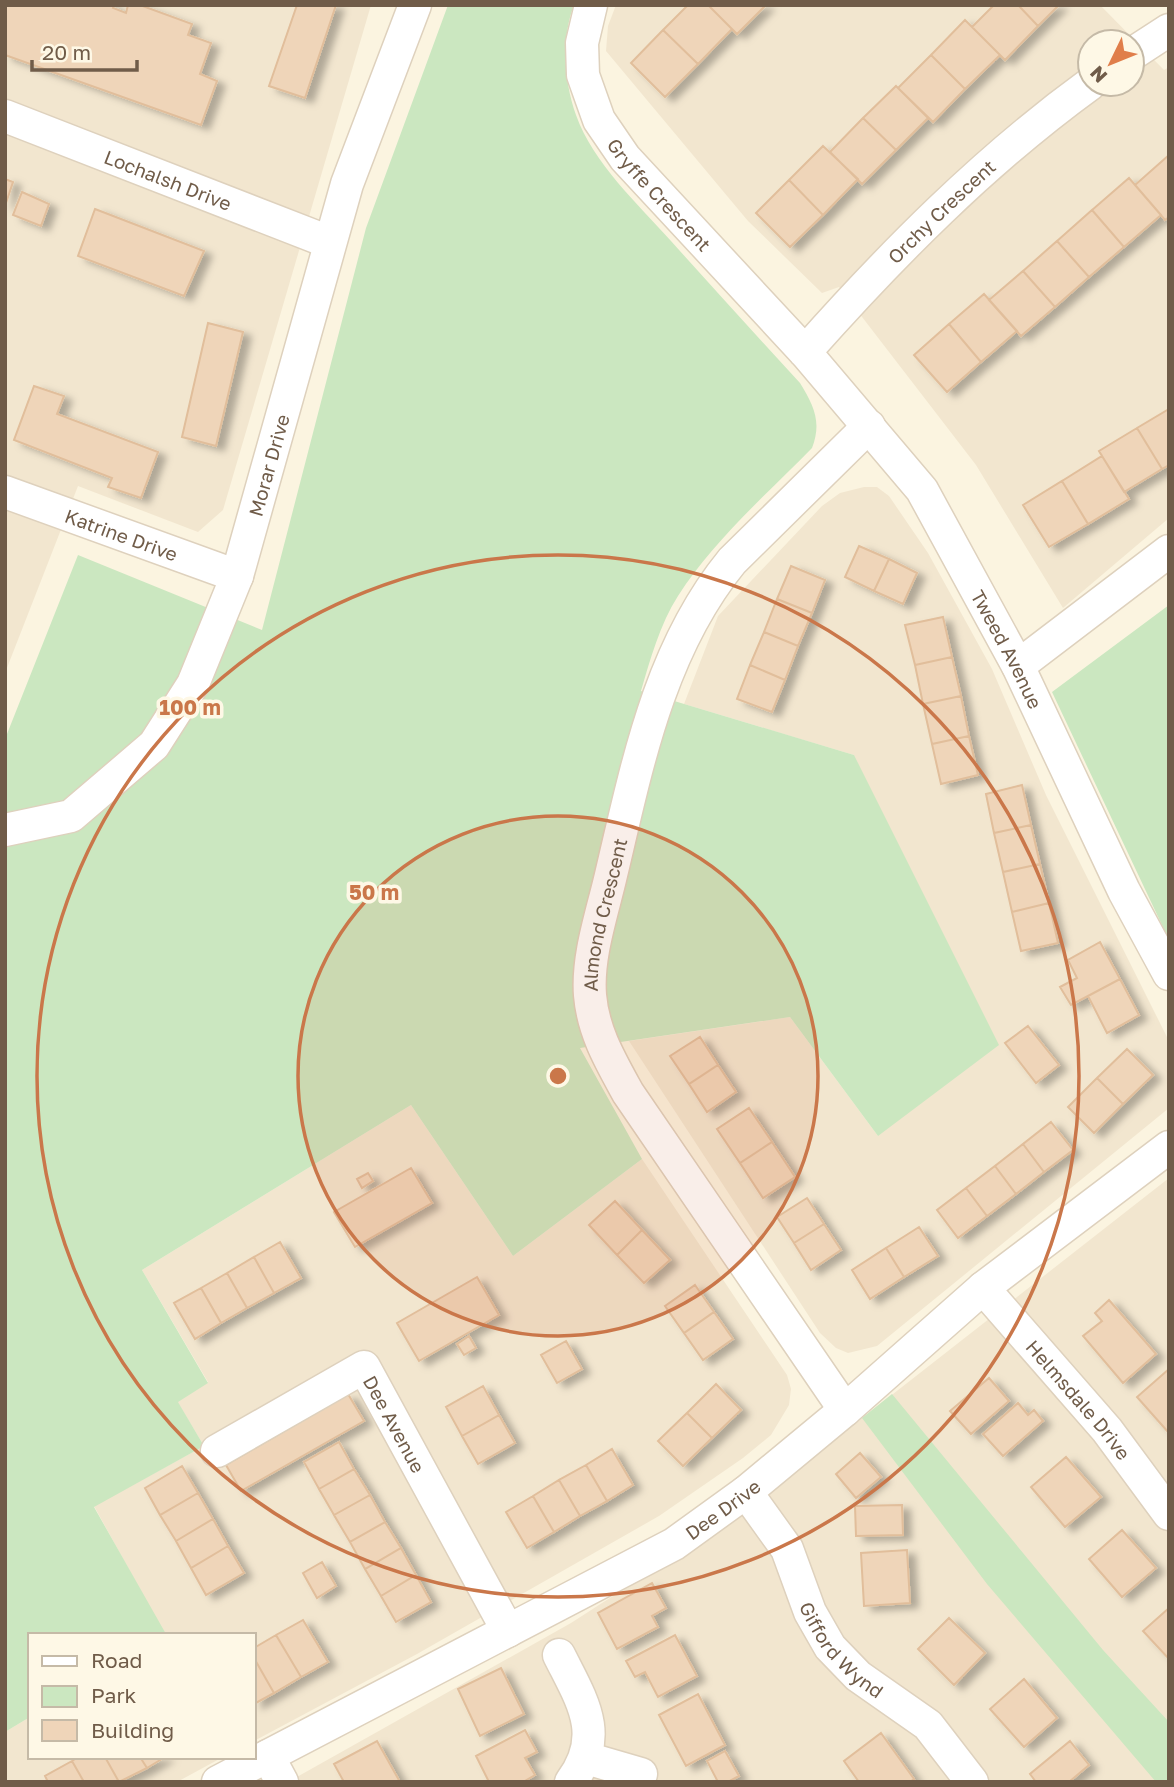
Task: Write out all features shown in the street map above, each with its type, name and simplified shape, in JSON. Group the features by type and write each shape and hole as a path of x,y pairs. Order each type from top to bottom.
{"street":[{"name":"Morar Drive","path":"5,830 71,816 154,745 193,684 237,576 347,184 415,5"},
{"name":"Gryffe Crescent","path":"591,5 582,43 583,75 599,120 625,158 805,352"},
{"path":"1146,45 1169,30"},
{"name":"Orchy Crescent","path":"805,352 871,278 946,203 1076,96"},
{"name":"Lochalsh Drive","path":"5,116 330,242"},
{"name":"Tweed Avenue","path":"805,352 922,490 1018,666 1124,891 1169,974"},
{"name":"Almond Crescent","path":"845,1410 628,1093 602,1043 590,994 592,961 625,818 660,689 679,643 712,585 732,561 869,426"},
{"name":"Katrine Drive","path":"5,492 237,576"},
{"path":"1018,666 1169,551"},
{"name":"Dee Drive","path":"218,1782 275,1769 508,1630 674,1544 746,1492 984,1289 1169,1147"},
{"name":"Helmsdale Drive","path":"984,1289 1107,1430 1169,1514"},
{"name":"Dee Avenue","path":"217,1451 363,1367 508,1630"},
{"name":"Gifford Wynd","path":"746,1492 787,1549 810,1612 830,1647 858,1676 928,1725 972,1782"},
{"path":"559,1655 588,1719 591,1744 579,1770 641,1774"}],"shaded area":[{"path":"5,5 371,5 223,510 198,532 78,486 5,673"},
{"path":"616,5 1100,5 1123,28 1076,28 1076,98 1146,98 1146,52 1164,70 1169,67 1169,518 1063,608 976,465 839,287 822,293 748,221 606,51 608,26"},
{"path":"877,487 889,496 928,553 992,669 1046,795 1169,1041 1169,1108 877,1346 848,1353 836,1348 820,1333 629,1041 790,1017 878,1136 854,755 684,704 718,616 822,506 840,493"},
{"path":"411,1105 513,1256 642,1159 787,1375 791,1389 789,1405 771,1435 743,1458 659,1516 417,1654 256,1740 256,1633 164,1633 94,1506 204,1446 177,1401 208,1382 142,1270"},
{"path":"1169,1178 1169,1782 288,1782 571,1623 737,1516"},
{"path":"28,1718 28,1759 219,1759 177,1782 5,1782 5,1732"}],"green space":[{"path":"448,5 574,5 567,31 567,74 576,115 593,150 631,198 800,383 809,399 816,422 812,448 724,537 678,596 661,630 641,691 854,755 999,1045 878,1136 790,1017 580,1048 642,1159 513,1256 411,1105 142,1270 208,1383 178,1402 204,1446 94,1507 165,1633 28,1633 28,1718 5,1732 5,739 78,555 262,630 366,228"},
{"path":"1169,605 1169,940 1052,692"},
{"path":"892,1394 1103,1650 1169,1722 1169,1782 1156,1782 987,1584 862,1418"}],"building":[{"path":"5,5 114,5 113,8 126,13 128,5 140,5 192,24 188,35 211,43 200,74 217,81 201,125 5,55"},
{"path":"297,5 336,5 305,98 269,86"},
{"path":"688,5 708,5 732,29 698,64 663,30"},
{"path":"708,5 766,5 737,34"},
{"path":"994,5 1018,5 1038,26 1005,60 972,27"},
{"path":"1018,5 1059,5 1038,26"},
{"path":"965,20 1000,55 965,89 931,55"},
{"path":"663,30 698,64 665,97 631,63"},
{"path":"931,55 965,89 933,122 898,88"},
{"path":"896,86 928,118 896,150 863,118"},
{"path":"863,118 896,150 862,184 830,152"},
{"path":"823,146 858,179 823,215 789,180"},
{"path":"1169,155 1169,217 1165,220 1135,185"},
{"path":"1129,178 1161,215 1124,247 1092,210"},
{"path":"5,179 13,182 5,206"},
{"path":"789,180 823,215 790,247 756,213"},
{"path":"22,192 49,204 41,226 13,215"},
{"path":"95,209 204,251 184,296 78,256"},
{"path":"1092,210 1124,247 1089,277 1057,241"},
{"path":"1057,241 1089,277 1055,307 1023,271"},
{"path":"1023,271 1055,307 1021,336 989,300"},
{"path":"984,294 1017,331 981,362 949,324"},
{"path":"208,323 243,332 216,446 182,437"},
{"path":"949,324 981,362 947,392 914,355"},
{"path":"34,386 64,396 57,414 158,452 141,498 108,487 112,478 14,440"},
{"path":"1169,409 1169,465 1162,469 1137,428"},
{"path":"1137,428 1162,469 1124,492 1099,451"},
{"path":"1102,456 1129,499 1088,524 1062,481"},
{"path":"1062,481 1088,524 1049,547 1023,505"},
{"path":"859,546 889,559 874,591 845,577"},
{"path":"889,559 917,573 903,604 874,591"},
{"path":"791,566 825,580 812,613 777,599"},
{"path":"777,599 812,613 798,646 764,632"},
{"path":"943,617 952,657 915,665 905,625"},
{"path":"764,632 798,646 785,680 750,665"},
{"path":"952,657 961,696 923,704 915,665"},
{"path":"750,665 785,680 772,712 737,699"},
{"path":"961,696 969,736 932,744 923,704"},
{"path":"969,736 978,775 941,784 932,744"},
{"path":"1022,785 1031,825 994,833 986,794"},
{"path":"1031,825 1040,864 1003,872 994,833"},
{"path":"1040,864 1049,903 1012,912 1003,872"},
{"path":"1049,903 1058,943 1021,951 1012,912"},
{"path":"1100,942 1120,979 1071,1005 1060,987 1077,978 1068,960"},
{"path":"1120,979 1139,1015 1107,1033 1088,996"},
{"path":"1028,1026 1059,1065 1036,1083 1005,1043"},
{"path":"700,1037 718,1065 689,1084 670,1056"},
{"path":"1127,1049 1153,1075 1123,1104 1097,1078"},
{"path":"718,1065 736,1092 707,1112 689,1084"},
{"path":"1097,1078 1123,1104 1094,1133 1068,1107"},
{"path":"749,1108 772,1142 740,1163 717,1129"},
{"path":"1051,1122 1073,1150 1044,1172 1023,1144"},
{"path":"772,1142 795,1177 763,1198 740,1163"},
{"path":"1023,1144 1044,1172 1016,1194 995,1166"},
{"path":"995,1166 1016,1194 987,1216 966,1188"},
{"path":"411,1168 432,1203 355,1247 334,1212"},
{"path":"368,1173 373,1181 362,1188 357,1179"},
{"path":"966,1188 987,1216 958,1238 937,1210"},
{"path":"807,1198 824,1224 794,1243 777,1217"},
{"path":"615,1201 642,1230 617,1255 589,1225"},
{"path":"824,1224 841,1250 811,1270 794,1243"},
{"path":"919,1227 938,1256 904,1277 886,1248"},
{"path":"642,1230 670,1260 644,1283 617,1255"},
{"path":"280,1242 301,1278 274,1293 254,1257"},
{"path":"886,1248 904,1277 870,1299 852,1270"},
{"path":"254,1257 274,1293 247,1308 227,1273"},
{"path":"227,1273 247,1308 221,1323 201,1288"},
{"path":"477,1277 499,1315 419,1361 397,1323"},
{"path":"695,1285 714,1312 684,1333 665,1306"},
{"path":"201,1288 221,1323 195,1339 174,1303"},
{"path":"1109,1300 1156,1354 1123,1383 1083,1336 1102,1321 1095,1313"},
{"path":"714,1312 733,1339 703,1360 684,1333"},
{"path":"469,1336 476,1348 464,1355 457,1344"},
{"path":"566,1341 582,1369 557,1383 541,1355"},
{"path":"1169,1369 1169,1433 1137,1397"},
{"path":"989,1378 1009,1401 971,1434 950,1411"},
{"path":"716,1384 741,1410 712,1438 687,1413"},
{"path":"483,1386 499,1415 462,1436 446,1407"},
{"path":"348,1394 364,1421 241,1491 226,1465"},
{"path":"1018,1403 1028,1415 1034,1410 1043,1421 1003,1456 983,1434"},
{"path":"687,1413 712,1438 683,1466 658,1441"},
{"path":"499,1415 515,1443 478,1464 462,1436"},
{"path":"339,1442 354,1469 319,1489 304,1462"},
{"path":"612,1449 633,1485 607,1501 586,1465"},
{"path":"860,1453 881,1477 856,1498 836,1474"},
{"path":"1066,1457 1101,1497 1065,1527 1031,1487"},
{"path":"586,1465 607,1501 580,1516 559,1480"},
{"path":"182,1466 198,1493 160,1515 145,1488"},
{"path":"354,1469 370,1495 334,1515 319,1489"},
{"path":"559,1480 580,1516 554,1532 533,1496"},
{"path":"198,1493 213,1519 176,1541 160,1515"},
{"path":"370,1495 385,1522 350,1542 334,1515"},
{"path":"533,1496 554,1532 527,1548 506,1512"},
{"path":"902,1505 903,1535 856,1536 855,1506"},
{"path":"213,1519 228,1546 191,1568 176,1541"},
{"path":"385,1522 401,1548 365,1569 350,1542"},
{"path":"1122,1530 1156,1568 1122,1597 1089,1559"},
{"path":"228,1546 244,1573 206,1595 191,1568"},
{"path":"401,1548 416,1575 381,1596 365,1569"},
{"path":"907,1550 910,1603 864,1606 861,1553"},
{"path":"322,1562 336,1586 317,1598 303,1573"},
{"path":"416,1575 431,1602 396,1622 381,1596"},
{"path":"652,1583 666,1608 652,1616 658,1627 617,1649 598,1613"},
{"path":"1169,1608 1169,1659 1143,1631"},
{"path":"949,1618 985,1653 954,1685 918,1649"},
{"path":"303,1620 328,1662 301,1677 276,1635"},
{"path":"276,1635 301,1677 274,1693 256,1662 256,1647"},
{"path":"675,1635 697,1676 658,1697 645,1672 635,1677 626,1661"},
{"path":"256,1662 274,1693 256,1703"},
{"path":"501,1668 524,1714 480,1736 458,1689"},
{"path":"1024,1679 1057,1718 1024,1747 990,1709"},
{"path":"698,1694 725,1745 686,1766 659,1715"},
{"path":"525,1730 537,1752 525,1758 535,1775 523,1782 489,1782 476,1756"},
{"path":"881,1733 914,1779 910,1782 859,1782 844,1761"},
{"path":"377,1741 400,1782 344,1782 334,1764"},
{"path":"1070,1741 1089,1765 1069,1782 1036,1782 1030,1774"},
{"path":"725,1751 739,1776 728,1782 718,1782 707,1761"},
{"path":"106,1759 119,1782 84,1782 72,1761"},
{"path":"106,1759 141,1759 147,1768 119,1782"},
{"path":"141,1759 162,1759 147,1768"},
{"path":"72,1761 84,1782 48,1782 45,1776"}]}
